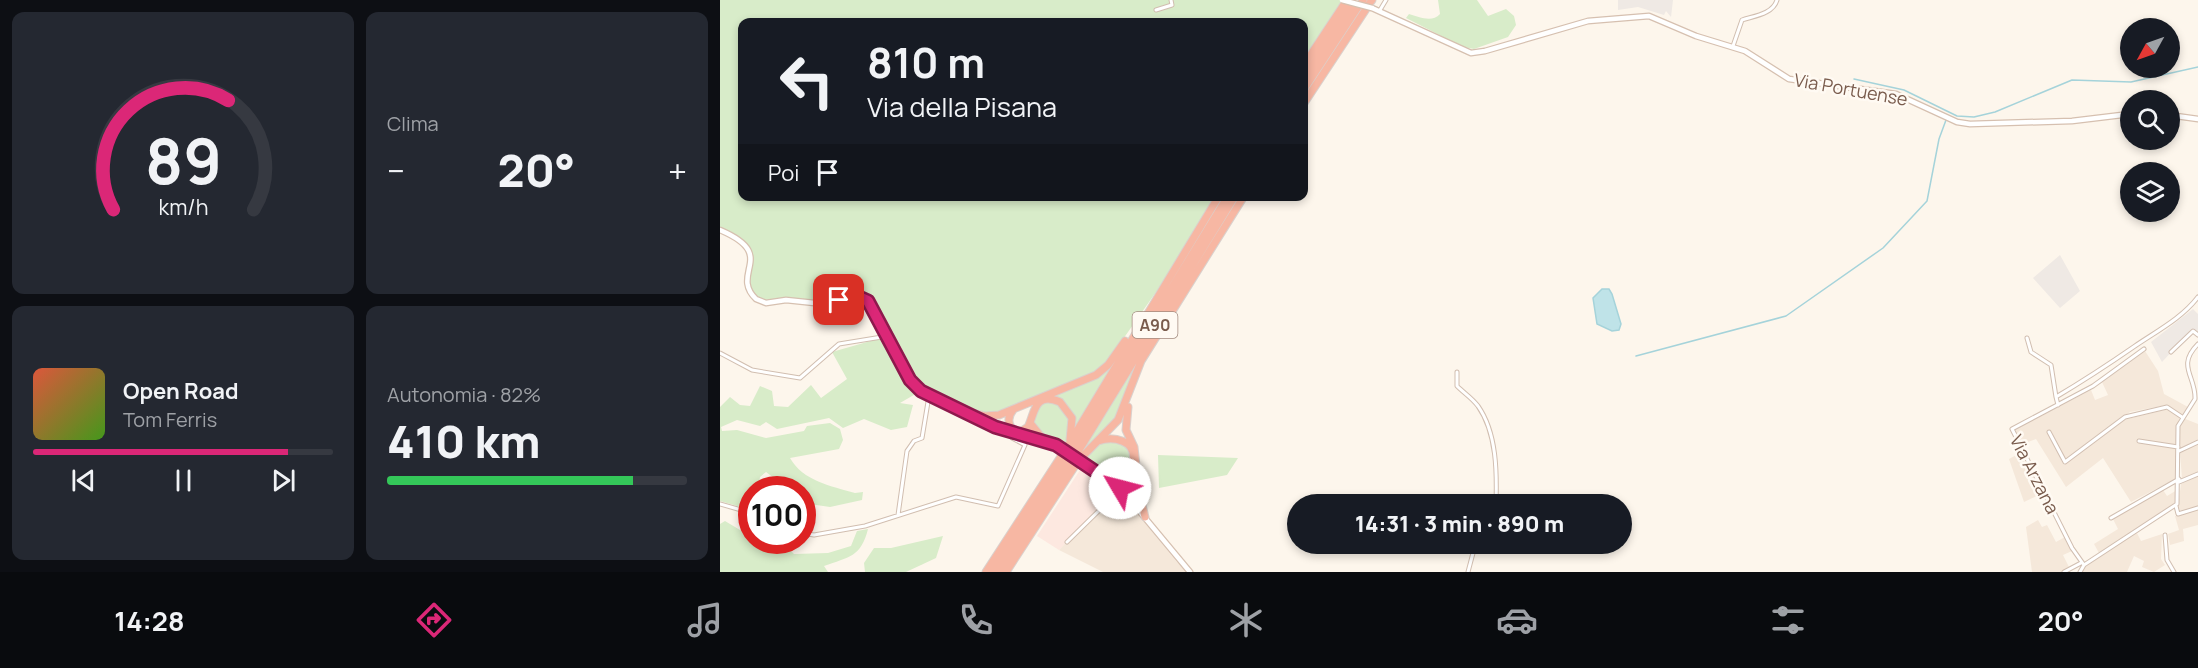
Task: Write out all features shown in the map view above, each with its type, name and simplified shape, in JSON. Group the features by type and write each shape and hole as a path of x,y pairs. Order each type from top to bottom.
{"highway":[{"path":"1308,60 1358,3"},
{"path":"1308,72 1358,3"},
{"path":"1308,83 1358,3"},
{"path":"1308,96 1358,3"},
{"path":"958,410 992,416 1013,410 1102,371 1164,284 1217,201"},
{"name":"A90","path":"1000,572 1225,201"},
{"name":"A90","path":"993,572 1072,454 1232,201"},
{"path":"1093,443 1118,420 1137,369 1241,201"},
{"path":"1006,572 1164,284"},
{"path":"1137,369 1126,425 1134,447 1145,517"},
{"path":"1013,410 1009,423 1017,432 1025,430 1030,423 1031,412 1038,403 1048,399 1060,402 1068,410 1072,421 1072,454"},
{"path":"1030,423 1043,439"},
{"path":"986,572 1072,454 1093,443 1111,438 1127,444 1133,454 1133,462 1122,475 1120,489 1132,490 1138,480"},
{"path":"1104,475 1122,475"}],"main road":[{"name":"Via Portuense","path":"1358,3 1380,10 1466,52 1485,51 1580,23 1632,16 1655,17 1692,34 1732,46 1758,58 1786,78 1896,94 1964,123 2041,123 2120,115"},
{"path":"2180,117 2198,119"},
{"path":"720,230 742,240 748,248 751,259 748,286 757,300 768,304 787,300 821,304 854,296 862,297 872,305 910,380 929,396 1009,430 1043,439 1072,454 1104,475 1145,517 1190,572"}],"street":[{"path":"1156,10 1172,5 1172,0"},
{"path":"1380,10 1386,0"},
{"path":"1732,46 1742,20 1762,14 1774,7 1777,0"},
{"name":"Via Arzana","path":"2083,564 2012,431 2015,425 2058,405 2100,381 2183,313 2198,297"},
{"path":"2171,352 2193,331 2198,335"},
{"path":"720,353 753,371 799,378 837,345 888,336"},
{"path":"2027,338 2032,353 2051,364 2058,405"},
{"path":"2198,344 2190,353 2187,366 2195,399 2178,426 2179,481 2176,506 2178,514 2198,508"},
{"name":"Via Arzana","path":"2056,398 2104,369 2144,349"},
{"path":"1456,372 1457,386 1479,408 1491,437 1496,470 1496,494"},
{"path":"898,515 908,451 914,441 922,438 929,396"},
{"path":"2049,432 2065,462 2131,414 2167,407 2182,417"},
{"path":"816,535 865,526 956,497 998,506 1025,445 1012,438 1009,430"},
{"path":"2139,441 2179,449 2198,442"},
{"path":"2111,518 2179,481 2198,474"},
{"path":"1067,542 1120,489"},
{"path":"720,504 738,509"},
{"path":"2064,572 2083,564 2176,506"},
{"path":"2165,535 2169,564 2174,572"},
{"path":"1468,572 1473,554"},
{"path":"2080,572 2083,564"}],"shaded area":[{"path":"1618,0 1673,0 1671,17 1666,11 1664,15 1638,7 1618,10"},
{"path":"2060,255 2080,291 2060,308 2033,278"},
{"path":"2193,309 2198,314 2198,334 2193,329 2162,362 2151,342"},
{"path":"2145,351 2158,371 2164,394 2188,407 2182,415 2167,405 2130,412 2064,460 2047,432 2064,465 2123,420 2169,409 2180,417 2176,428 2177,478 2131,502 2103,458 2066,487 2036,439 2020,445 2014,430 2091,390 2095,400 2108,395 2102,382"},
{"path":"2183,418 2198,424 2198,439 2180,448 2179,430"},
{"path":"2198,444 2198,472 2182,479 2180,452"},
{"path":"2020,453 2041,494 2024,502 2009,459"},
{"path":"1084,464 1116,488 1059,550 1037,536"},
{"path":"2198,476 2198,506 2181,511 2178,507 2181,484"},
{"path":"1116,488 1187,572 1103,572 1059,550"},
{"path":"2163,490 2167,496 2177,490 2175,504 2099,553 2094,544 2118,529 2113,519"},
{"path":"2198,510 2198,525 2183,529 2184,541 2170,545 2168,534 2179,530 2175,516"},
{"path":"2038,520 2042,527 2047,525 2056,542 2065,537 2072,551 2063,555 2069,567 2061,572 2032,572 2026,527"},
{"path":"2137,533 2141,541 2162,534 2161,559 2165,565 2154,572 2142,567 2144,561 2134,556 2127,572 2081,572 2087,564"}],"green space":[{"path":"720,0 1342,0 1308,54 1308,18 738,18 738,201 1213,201 1156,292 1107,362 1092,375 1000,413 981,414 961,409 926,392 914,383 919,392 900,403 913,405 907,427 891,430 864,419 843,428 829,418 777,429 766,422 760,426 737,420 721,427 722,431 737,430 766,438 804,431 807,426 830,423 840,429 843,440 839,449 790,458 808,476 771,476 766,472 761,476 738,476 738,506 720,501 720,407 730,397 740,405 750,406 760,386 772,391 774,406 788,407 811,385 821,398 847,379 832,352 874,340 890,340 867,297 861,295 844,296 813,303 778,302 755,296 750,285 750,251 746,243 720,228"},
{"path":"1438,0 1477,0 1488,16 1506,9 1514,16 1516,25 1508,37 1474,49 1463,47 1406,18 1409,14 1425,18 1437,17 1440,14"},
{"path":"1123,347 1074,432 1074,418 1050,397 1094,378"},
{"path":"1137,363 1124,403 1114,422 1081,453"},
{"path":"1043,402 1055,402 1067,417 1070,427 1065,446 1042,435 1032,423 1035,409"},
{"path":"1118,441 1129,450 1131,460 1121,472 1109,473 1084,458 1097,443"},
{"path":"1158,455 1238,458 1227,475 1159,488"},
{"path":"816,480 855,493 863,492 862,500 830,507 816,505"},
{"path":"725,521 738,529 738,554 828,553 851,546 857,531 868,529 858,551 847,558 824,566 828,572 720,572 720,524"},
{"path":"943,536 936,558 906,572 865,572 864,563 874,548 891,548"}],"water":[{"path":"1602,289 1609,289 1612,294 1621,324 1619,330 1612,331 1597,324 1593,298"}],"waterway":[{"path":"1854,79 1904,90 1957,116 1974,117 1995,112 2072,80 2131,82 2198,67"},
{"path":"1636,356 1786,316 1883,248 1927,201 1939,139 1946,120"}],"route":[{"path":"839,300 857,296 868,301 910,380 923,393 997,428 1039,438 1056,445 1100,472 1120,488"}]}
